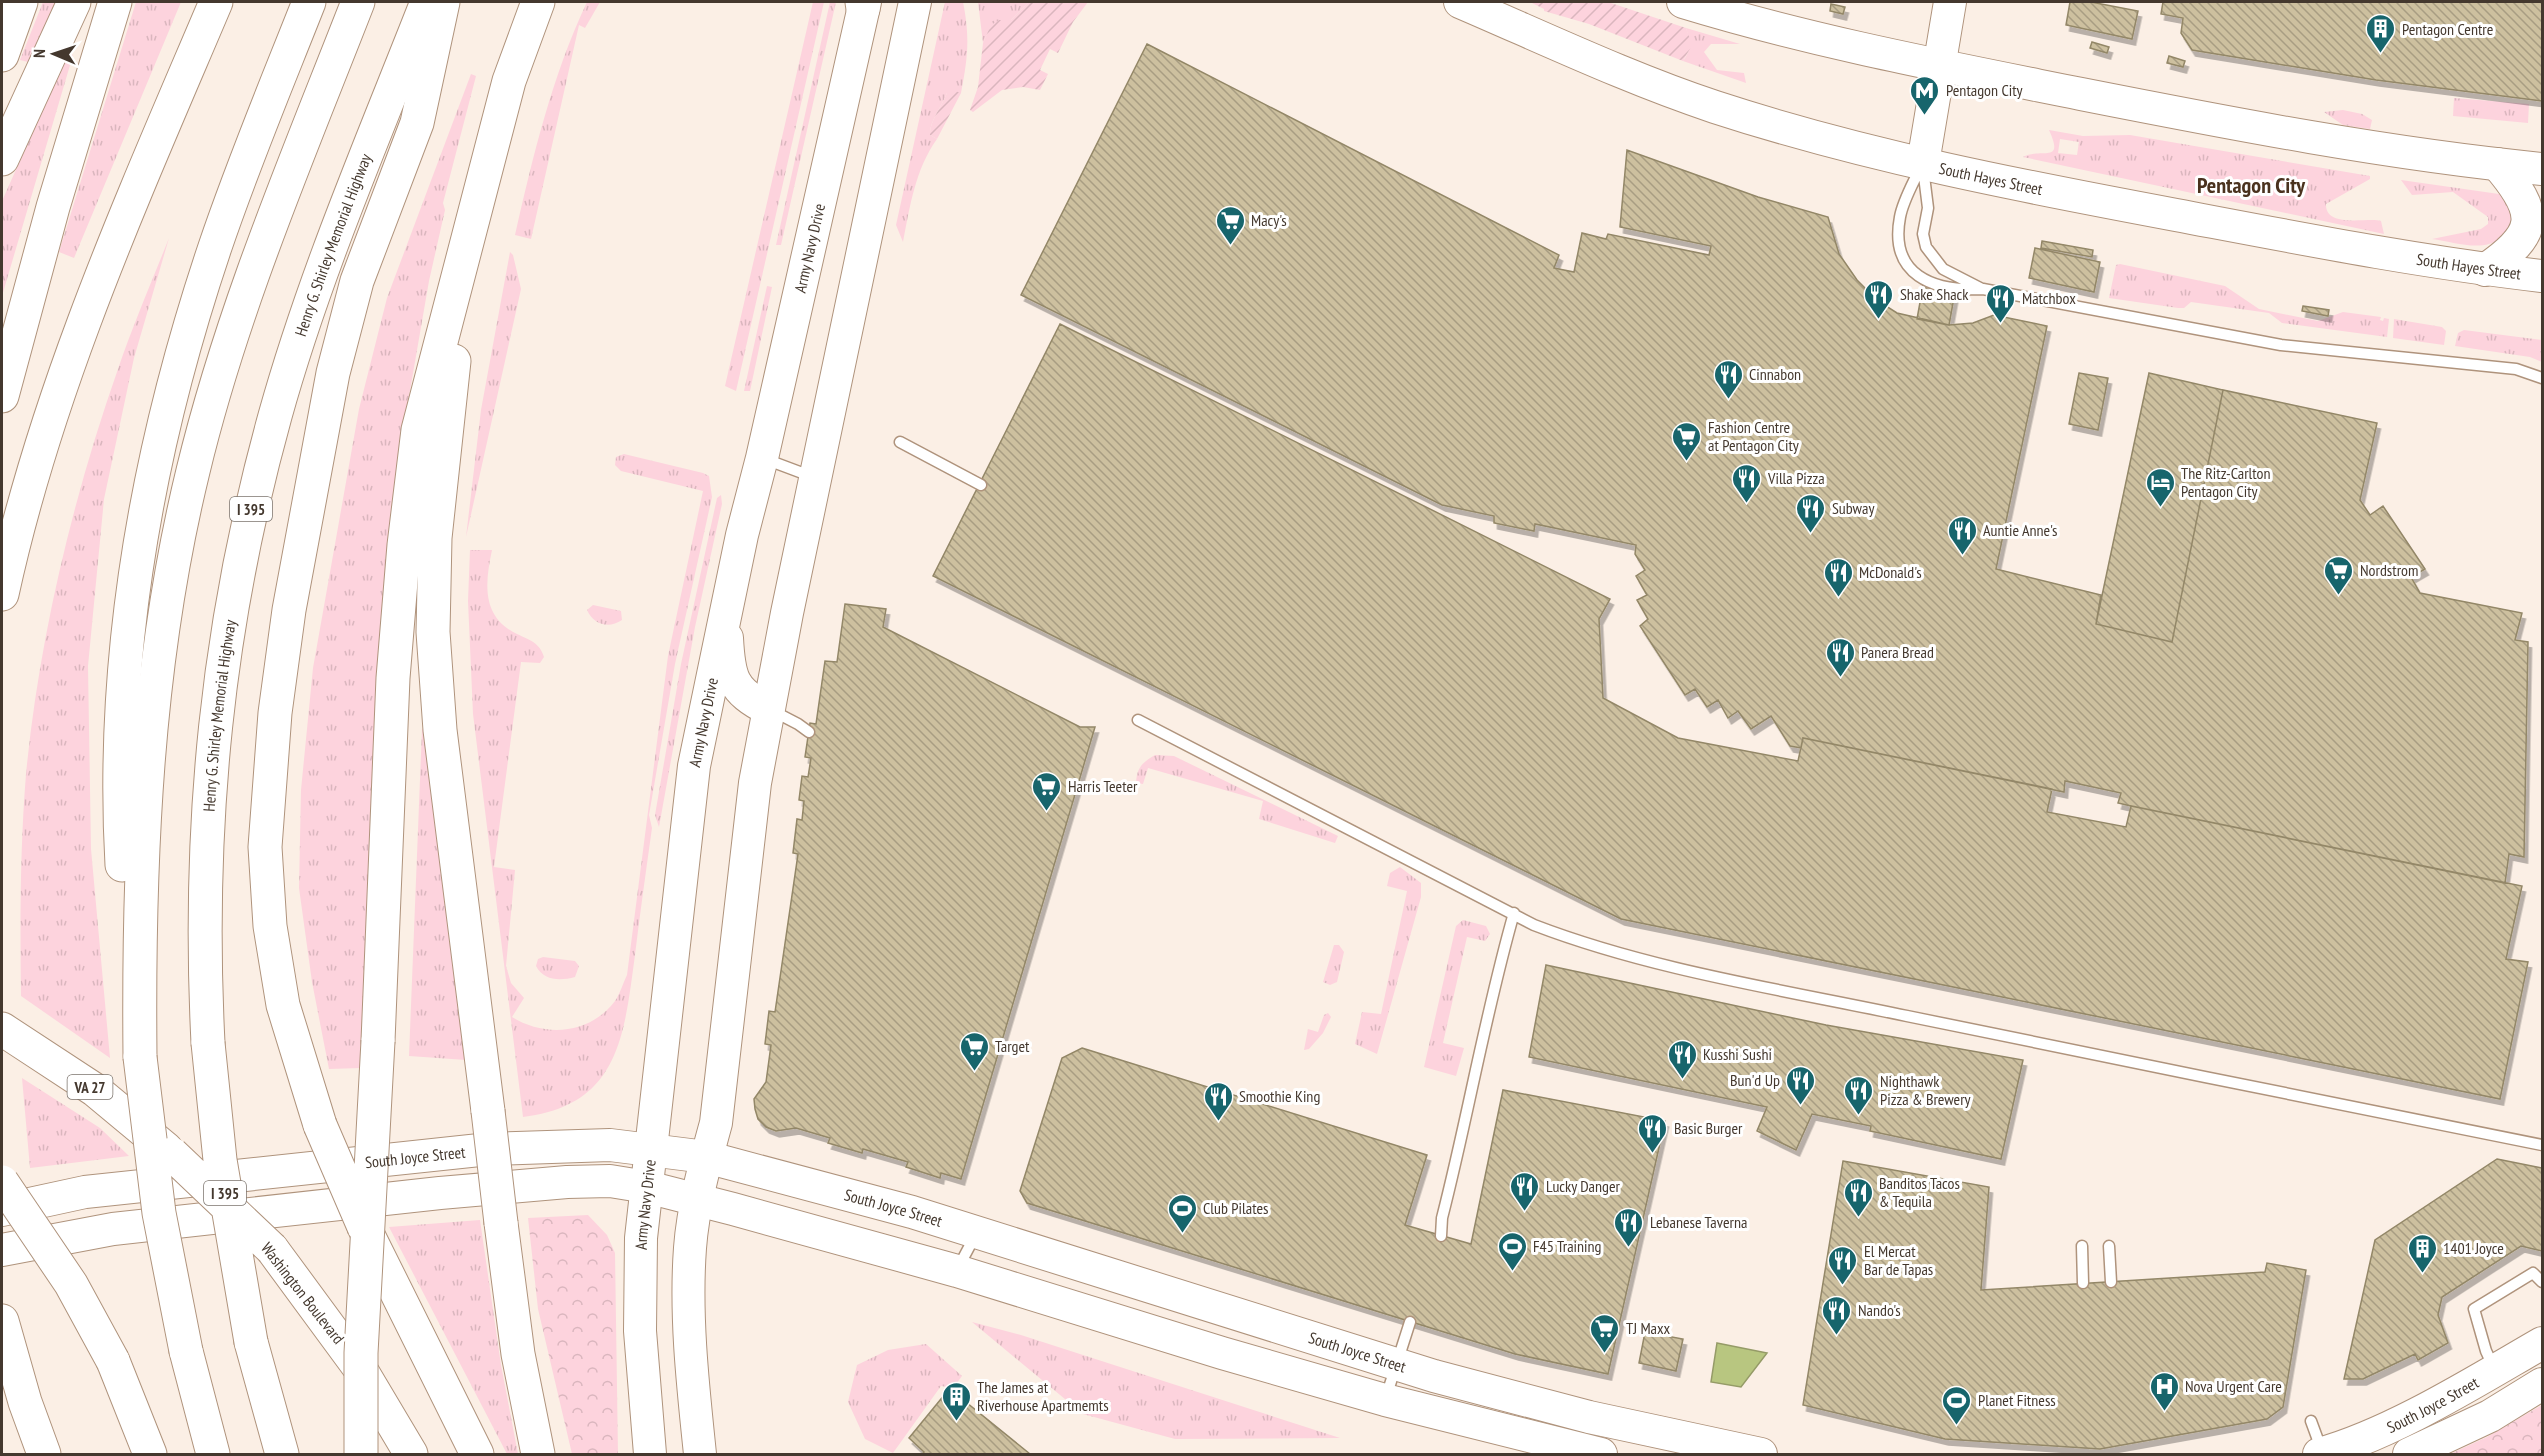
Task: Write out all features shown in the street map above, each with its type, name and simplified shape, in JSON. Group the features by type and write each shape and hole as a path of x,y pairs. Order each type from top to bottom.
{"highway":[{"path":"2,55 21,2"},
{"path":"2,159 74,2"},
{"path":"2,396 52,207 114,2"},
{"path":"2,594 28,487 72,353 216,2"},
{"path":"213,1455 186,1352 159,1213 140,1057 123,892 118,769 123,679 139,547 161,434 195,309 231,202 309,2"},
{"path":"140,1057 143,818 155,684 177,543 193,470 233,329 358,2"},
{"name":"Henry G. Shirley Memorial Highway","path":"282,1455 251,1342 220,1160 208,1043 204,941 206,820 220,681 242,550 275,414 306,318 427,2"},
{"path":"443,2 417,123 357,281 335,362 289,610 275,713 265,847 270,926 283,1005 320,1125 364,1227 477,1455"},
{"path":"361,1455 361,1353 378,1041 393,678 404,544 418,430 465,257 509,81 538,2"},
{"path":"465,257 439,493 432,584 433,632 440,730 501,1223 519,1354 538,1455"},
{"name":"Washington Boulevard","path":"2,1029 95,1090 172,1154 272,1249 337,1335 389,1418"},
{"path":"2,1182 71,1284 112,1361 150,1455"},
{"path":"2,1323 25,1402 44,1455"},
{"path":"389,1418 411,1455"},
{"name":"VA 27","path":"389,1418 403,1455"}],"main road":[{"path":"700,1455 692,1368 690,1248 706,1157 716,1123 742,873 768,709 915,2"},
{"name":"South Hayes Street","path":"1460,2 1614,69 1715,107 1923,163 2082,197 2485,270 2542,276"},
{"path":"1683,2 1865,52 2194,117 2542,169"},
{"path":"1923,163 1937,66 1950,2"},
{"name":"Army Navy Drive","path":"650,1455 639,1298 640,1238 694,766 726,607 762,458 863,4"},
{"path":"2485,270 2519,243 2527,221 2525,205 2517,187 2497,164"},
{"path":"726,607 728,662 732,676 746,698 768,709"},
{"name":"South Joyce Street","path":"2,1210 85,1192 489,1149 610,1145 706,1157 884,1204 1396,1364 1589,1417 1761,1455"},
{"path":"2,1250 113,1229 440,1193 567,1182 610,1182 646,1187 698,1200 957,1271 1222,1353 1385,1400 1601,1455"},
{"name":"South Joyce Street","path":"2322,1454 2367,1436 2436,1403 2542,1343"},
{"path":"2409,1455 2490,1416 2542,1384"}],"lane":[{"path":"1923,163 1928,208 1923,234 1926,247 1943,269 1983,289"},
{"path":"1923,163 1900,215 1899,251 1904,263 1914,273 1939,286 1959,291 1983,289 2281,345 2516,369 2542,378"},
{"path":"900,442 981,485"},
{"path":"762,458 816,478"},
{"path":"768,709 809,732"},
{"path":"1138,720 1534,925 1574,940 1836,1002 2542,1145"},
{"path":"1442,1236 1442,1218 1470,1108 1500,962 1514,913"},
{"path":"957,1271 976,1233"},
{"path":"2082,1246 2083,1283"},
{"path":"2109,1246 2111,1282"},
{"path":"2495,1370 2486,1351 2475,1309 2533,1273 2542,1282"},
{"path":"1385,1400 1410,1322"},
{"path":"2311,1421 2322,1454"}],"green space":[{"path":"43,2 56,2 28,62 20,60"},
{"path":"136,2 181,2 74,258 59,252"},
{"path":"587,2 600,2 585,28 579,25 531,239 515,235 536,146 554,87"},
{"path":"813,2 824,2 736,391 725,386"},
{"path":"830,2 836,2 781,245 776,245"},
{"path":"945,2 963,2 967,58 961,93 947,93 936,114 930,135 937,139 918,176 903,242 896,225"},
{"path":"978,2 1029,2 1011,20 996,23 983,43"},
{"path":"1029,2 1088,2 1073,22 1058,53 1050,49 1040,70 1048,74 1040,90 1023,87 1002,90 973,112 970,110 978,87 983,43 991,25 999,20 1011,20"},
{"path":"1530,2 1608,2 1686,28 1692,45 1683,61 1589,24 1544,11"},
{"path":"1686,28 1740,44 1711,44 1704,52 1717,70 1744,73 1746,83 1683,61 1688,53 1689,45"},
{"path":"68,53 73,55 2,296 2,201"},
{"path":"471,74 476,76 443,203 445,210 429,281 408,402 392,528 361,1068 329,1069 312,982 299,888 301,790 313,668 359,409 387,298"},
{"path":"955,91 961,93 937,139 930,135 936,114 947,93"},
{"path":"2454,98 2529,104 2528,123 2453,116"},
{"path":"2343,110 2362,114 2372,120 2370,129 2343,125 2324,112"},
{"path":"2049,130 2083,136 2130,135 2370,176 2370,179 2326,204 2332,217 2381,221 2384,234 2023,157 2053,151 2053,141","holes":["2060,139 2079,142 2077,155 2058,153"]},
{"path":"2401,180 2499,194 2510,206 2512,214 2508,229 2497,241 2482,245 2432,239 2481,229 2488,224 2488,217 2453,192 2412,195"},
{"path":"169,238 134,358 104,499 88,666 91,849 110,1058 21,996 21,885 26,774 49,620 86,467 118,369"},
{"path":"510,252 513,255 521,289 466,537 481,410"},
{"path":"2116,265 2225,286 2259,309 2318,321 2343,312 2381,317 2380,320 2383,321 2384,318 2389,319 2387,337 2282,323 2269,313 2191,302 2184,308 2178,308 2109,298"},
{"path":"767,286 772,287 750,391 744,391"},
{"path":"2394,319 2442,327 2446,331 2444,345 2393,338"},
{"path":"2464,330 2542,340 2542,362 2530,357 2455,346 2458,333"},
{"path":"624,454 703,473 709,476 712,497 675,664 649,815 652,828 631,984 620,1038 611,1062 598,1082 580,1098 555,1110 523,1117 473,714 468,601 470,550 492,550 487,587 491,609 505,627 537,645 544,657 540,663 521,662 494,867 515,870 506,966 511,983 524,998 512,1017 539,1028 567,1029 580,1026 605,1012 617,998 627,975 668,656 703,491 621,471 615,465 616,457"},
{"path":"721,495 722,504 695,627 659,827 655,815 681,664 717,498"},
{"path":"593,605 621,611 622,620 607,625 598,622 587,610"},
{"path":"427,728 466,1060 409,1056 422,729"},
{"path":"1155,755 1174,756 1338,836 1335,843 1259,819 1263,801 1148,768 1143,784 1136,783 1141,766"},
{"path":"1400,867 1421,883 1421,897 1377,1054 1355,1044 1362,1012 1381,1014 1407,891 1387,886 1390,873"},
{"path":"1463,920 1486,926 1490,934 1485,941 1467,937 1443,1043 1464,1048 1456,1076 1424,1067 1456,926"},
{"path":"1334,945 1339,945 1344,952 1337,982 1330,985 1323,982"},
{"path":"543,957 575,961 579,966 575,977 553,979 543,975 536,966 538,959"},
{"path":"1328,1013 1331,1017 1323,1033 1309,1049 1304,1050 1308,1029 1318,1032 1324,1015"},
{"path":"22,1078 100,1128 129,1156 30,1168"},
{"path":"588,1215 607,1235 615,1253 618,1454 572,1454 538,1309 528,1218"},
{"path":"480,1220 501,1365 518,1454 507,1454 389,1227"},
{"path":"972,1322 1021,1335 1340,1438 1175,1439 1083,1414"},
{"path":"926,1344 962,1376 953,1388 941,1386 893,1453 865,1439 848,1402 857,1365 888,1350"},
{"path":"2542,1405 2542,1454 2450,1454 2487,1437"}],"shaded area":[{"path":"1717,1343 1767,1353 1741,1387 1711,1382"}],"building":[{"path":"2070,2 2091,2 2138,11 2132,39 2066,25"},
{"name":"Pentagon Centre","path":"2163,2 2542,2 2542,101 2376,80 2192,50 2181,33 2183,18 2161,14"},
{"path":"1831,4 1845,7 1843,14 1830,11"},
{"path":"2092,42 2109,47 2107,53 2090,48"},
{"name":"Fashion Centre at Pentagon City","path":"1147,44 1559,255 1554,268 1574,272 1582,233 1606,239 1608,234 1709,255 1711,246 1620,227 1627,150 1758,197 1828,217 1839,254 1857,280 1878,301 1897,313 1949,325 1973,323 1994,315 2047,326 1996,569 2101,595 2096,624 2172,642 2223,390 2377,423 2360,500 2370,515 2383,506 2425,569 2411,577 2420,593 2522,613 2515,640 2528,642 2524,857 2509,854 2505,883 2118,803 2121,793 2065,781 2064,792 1803,738 1801,748 1790,746 1771,716 1751,729 1738,711 1728,718 1718,700 1707,707 1695,689 1685,695 1640,626 1648,619 1637,600 1647,595 1636,576 1645,570 1635,554 1636,545 1535,524 1534,531 1494,523 1494,516 1442,505 1021,295"},
{"path":"2169,56 2185,61 2183,67 2167,63"},
{"path":"2042,241 2093,250 2092,257 2041,248"},
{"path":"2035,248 2100,262 2094,292 2029,278"},
{"path":"1923,286 1955,292 1949,325 1917,319"},
{"path":"2303,306 2329,310 2328,316 2302,311"},
{"path":"1060,324 1610,599 1599,619 1603,698 1678,738 1798,761 1803,738 2052,789 2047,812 2126,827 2131,806 2522,886 2506,959 2528,962 2500,1099 1621,919 933,576"},
{"path":"2079,373 2108,378 2098,430 2069,424"},
{"name":"The Ritz-Carlton Pentagon City","path":"2149,373 2223,390 2172,642 2096,624"},
{"path":"845,604 886,609 883,627 1080,727 1095,727 961,1179 941,1173 940,1178 906,1167 908,1162 863,1149 862,1153 828,1143 830,1138 796,1128 776,1131 766,1127 758,1119 755,1109 754,1099 766,1082 771,1045 765,1044 769,1011 775,1012 798,854 793,853 797,819 802,820 804,801 799,800 802,776 808,777 811,758 805,757 810,723 816,724 825,661 837,662"},
{"path":"1546,965 1826,1025 2023,1060 2001,1159 1870,1131 1871,1126 1812,1114 1796,1150 1757,1131 1767,1107 1529,1057"},
{"path":"1082,1048 1427,1155 1405,1225 1471,1244 1503,1090 1665,1121 1608,1374 1515,1354 1027,1203 1020,1191 1062,1058"},
{"name":"1401 Joyce","path":"2497,1159 2542,1168 2542,1251 2521,1246 2442,1297 2438,1315 2448,1343 2418,1360 2415,1354 2363,1379 2344,1379 2375,1240"},
{"path":"1843,1161 1989,1187 1981,1290 2265,1272 2267,1263 2306,1270 2283,1407 2267,1419 2100,1449 1945,1439 1803,1405"},
{"path":"1645,1332 1683,1339 1676,1371 1639,1363"},
{"name":"The James at Riverhouse Apartmemts","path":"945,1394 962,1407 967,1403 1030,1454 922,1454 924,1452 909,1438"}],"place":[{"name":"Pentagon Centre","path":"2381,54"},
{"name":"Pentagon City","path":"1925,116"},
{"name":"Macy's","path":"1230,246"},
{"name":"Shake Shack","path":"1879,320"},
{"name":"Matchbox","path":"2001,324"},
{"name":"Cinnabon","path":"1728,400"},
{"name":"Fashion Centre at Pentagon City","path":"1687,462"},
{"name":"Villa Pizza","path":"1747,504"},
{"name":"The Ritz-Carlton Pentagon City","path":"2160,508"},
{"name":"Subway","path":"1811,534"},
{"name":"Auntie Anne's","path":"1962,556"},
{"name":"Nordstrom","path":"2339,596"},
{"name":"McDonald's","path":"1838,598"},
{"name":"Panera Bread","path":"1840,678"},
{"name":"Harris Teeter","path":"1047,812"},
{"name":"Target","path":"974,1072"},
{"name":"Kusshi Sushi","path":"1682,1080"},
{"name":"Bun'd Up","path":"1801,1106"},
{"name":"Nighthawk Pizza & Brewery","path":"1859,1116"},
{"name":"Smoothie King","path":"1218,1122"},
{"name":"Basic Burger","path":"1653,1154"},
{"name":"Lucky Danger","path":"1525,1212"},
{"name":"Banditos Tacos & Tequila","path":"1858,1218"},
{"name":"Club Pilates","path":"1182,1234"},
{"name":"Lebanese Taverna","path":"1629,1248"},
{"name":"F45 Training","path":"1512,1272"},
{"name":"1401 Joyce","path":"2422,1274"},
{"name":"El Mercat Bar de Tapas","path":"1843,1286"},
{"name":"Nando's","path":"1837,1336"},
{"name":"TJ Maxx","path":"1605,1354"},
{"name":"Nova Urgent Care","path":"2164,1412"},
{"name":"The James at Riverhouse Apartmemts","path":"956,1422"},
{"name":"Planet Fitness","path":"1957,1426"}],"district":[{"name":"Pentagon City","path":"2251,185"}]}
